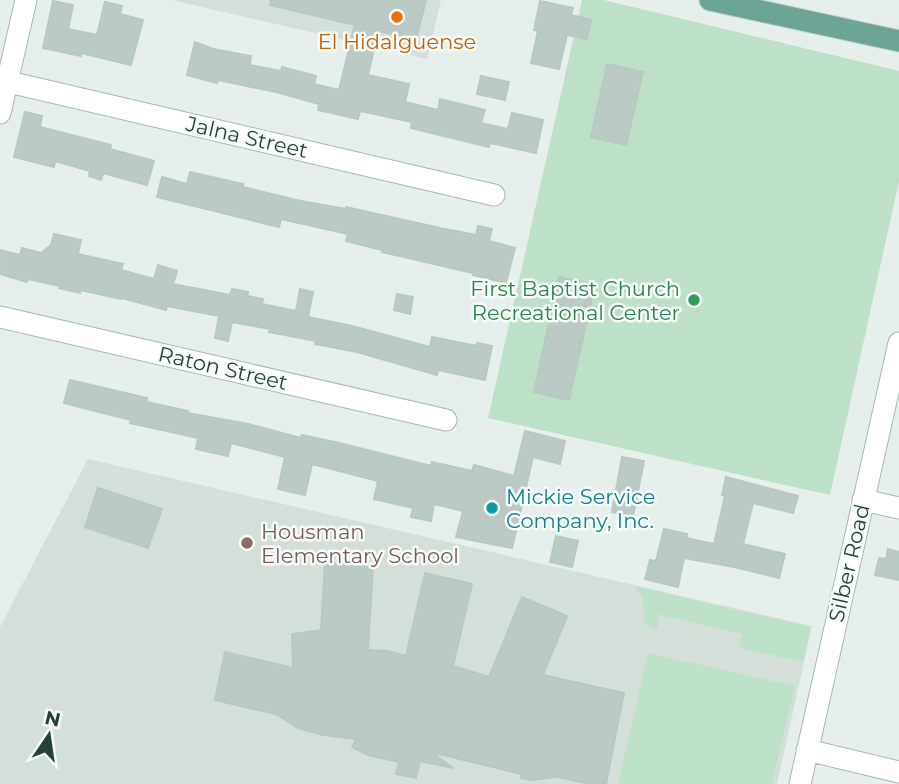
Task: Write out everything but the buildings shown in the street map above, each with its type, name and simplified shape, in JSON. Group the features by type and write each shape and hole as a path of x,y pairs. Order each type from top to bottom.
{"main road":[{"path":"710,0 899,41"}],"street":[{"path":"0,113 4,81 26,0"},
{"name":"Jalna Street","path":"4,81 494,194"},
{"name":"Raton Street","path":"0,317 446,419"},
{"name":"Silber Road","path":"800,784 899,343"},
{"path":"863,500 899,508"},
{"path":"807,750 899,772"}],"shaded area":[{"path":"172,0 441,0 427,59"},
{"name":"Housman Elementary School","path":"88,459 812,626 777,784 0,784 0,627"}],"green space":[{"name":"First Baptist Church Recreational Center","path":"582,0 604,0 899,71 899,181 830,495 488,418"},
{"path":"634,586 811,627 803,662 739,648 742,634 660,615 657,629 652,628 644,621 643,598"},
{"path":"648,653 795,686 772,784 618,784"}],"place":[{"name":"El Hidalguense","path":"397,17"},
{"name":"First Baptist Church Recreational Center","path":"694,300"},
{"name":"Mickie Service Company, Inc.","path":"492,508"},
{"name":"Housman Elementary School","path":"247,543"}]}
